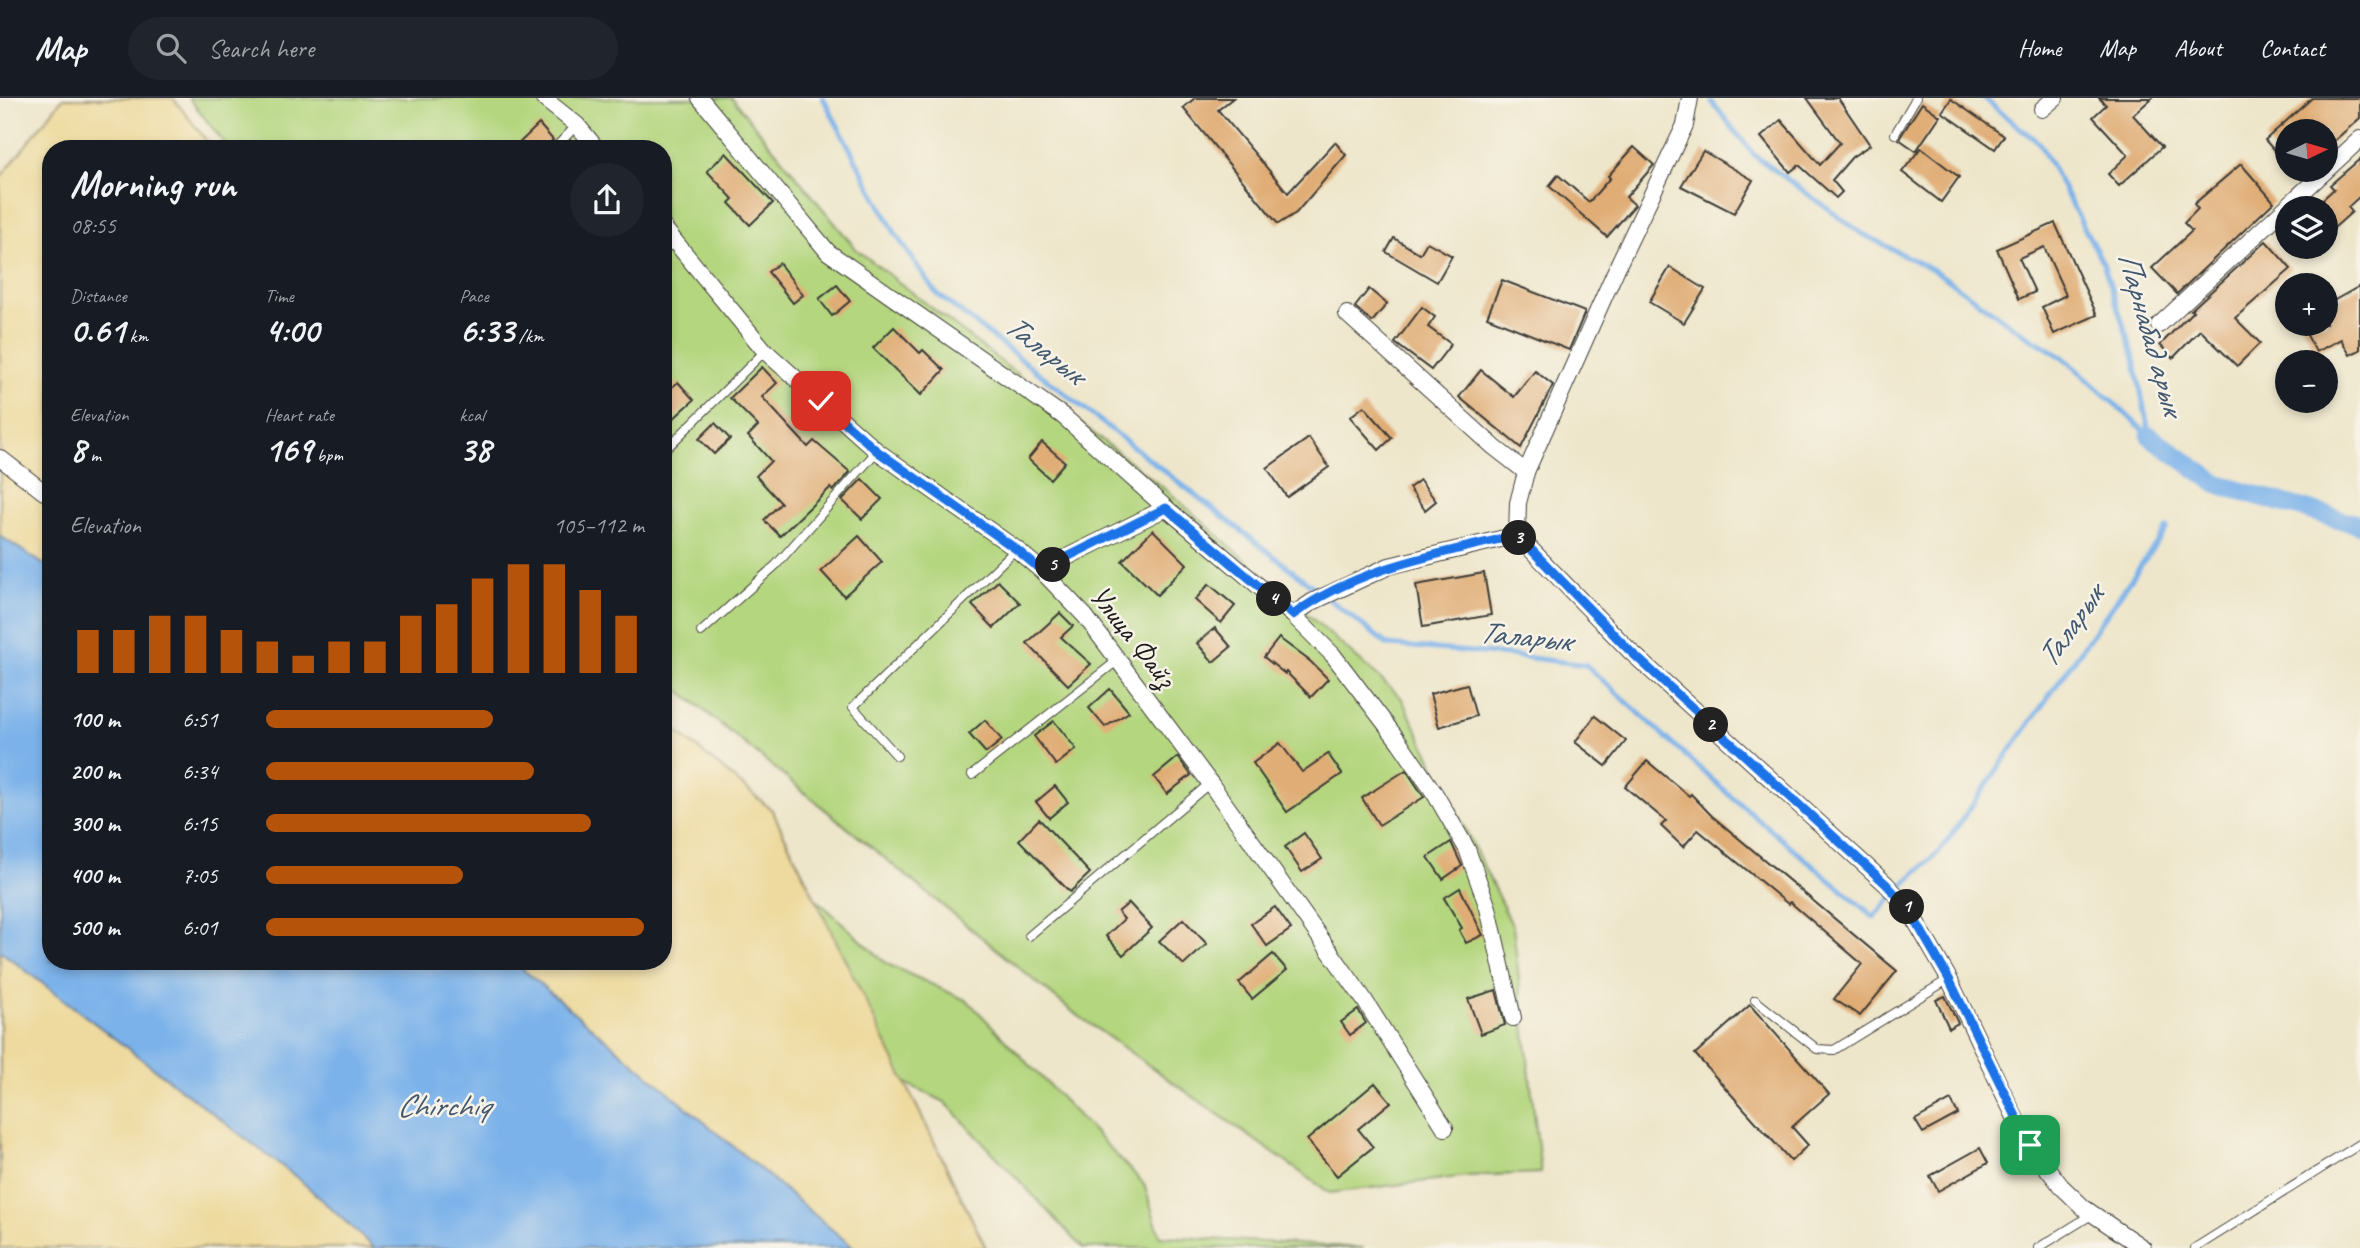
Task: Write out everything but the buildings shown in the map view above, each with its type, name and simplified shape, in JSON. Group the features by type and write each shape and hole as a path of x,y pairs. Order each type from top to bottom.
{"street":[{"path":"543,98 577,125 590,140"},
{"path":"700,98 828,252 1063,416 1166,508 1293,615 1333,655 1400,743 1435,794 1467,849 1488,908 1513,1018"},
{"path":"1690,98 1685,125 1620,261 1526,472 1518,503 1517,535 1630,651 1886,884 1908,908 1949,979 2030,1145 2061,1186 2093,1214 2143,1248"},
{"path":"2159,325 2360,139"},
{"name":"Улица Файз","path":"672,249 765,351 877,451 1016,549 1041,570 1085,616 1210,783 1363,998 1445,1128"},
{"path":"1346,314 1494,447 1526,472"},
{"path":"0,458 42,490"},
{"path":"1041,570 1166,508"},
{"path":"1293,615 1312,601 1389,566 1517,535"}],"lane":[{"path":"1895,134 1916,98"},
{"path":"563,140 577,125"},
{"path":"672,443 765,351"},
{"path":"701,632 776,565 877,451"},
{"path":"897,756 853,707 1016,549"},
{"path":"972,775 1118,660"},
{"path":"1029,936 1210,783"},
{"path":"1755,1000 1817,1049 1834,1050 1949,979"},
{"path":"2195,1248 2360,1144"},
{"path":"2038,1248 2093,1214"}],"green space":[{"path":"189,98 732,98 856,249 1170,493 1401,697 1513,927 1541,1173 1468,1176 1330,1193 1073,1012 672,684 672,140 222,140"},
{"path":"672,783 697,790 887,964 968,1001 1144,1184 1160,1236 1364,1248 1083,1248 945,1102 897,1079 672,792"}],"sand":[{"path":"63,98 173,98 206,140 42,140 42,970 672,970 672,727 772,810 986,1248 0,1248 0,178"}],"water":[{"name":"Chirchiq","path":"0,536 42,563 42,970 524,970 854,1248 374,1248 300,1180 0,951"}],"waterway":[{"name":"Таларык","path":"823,98 895,233 936,293 1149,459 1388,645 1508,655 1586,665 1727,793 1874,917 1907,881 1940,851 2167,528"},
{"name":"Парнабад арык","path":"1983,98 2039,143 2103,263 2133,354 2150,436"},
{"path":"1712,102 1754,155 1861,233 1937,272 2021,332 2064,358 2150,436"},
{"name":"Парнабад арык","path":"2150,436 2217,484 2360,525"}],"route":[{"path":"821,401 877,451 1016,549 1041,570 1166,508 1293,615 1312,601 1389,566 1517,535 1630,651 1886,884 1908,908 1949,979 2030,1145"}]}
